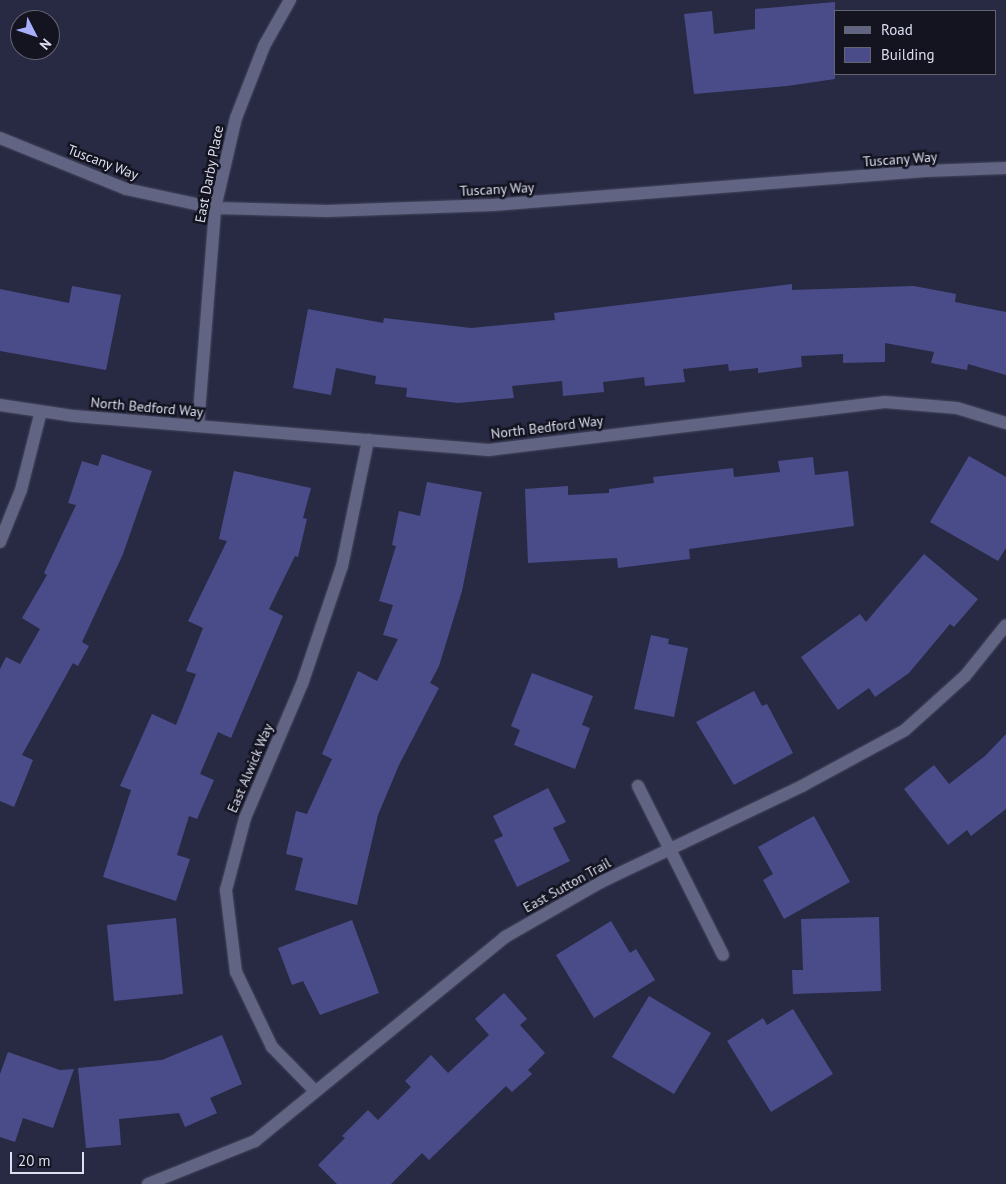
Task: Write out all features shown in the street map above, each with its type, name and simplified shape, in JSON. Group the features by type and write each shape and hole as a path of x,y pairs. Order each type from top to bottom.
{"street":[{"name":"East Darby Place","path":"198,426 215,208 236,118 264,46 290,0"},
{"name":"Tuscany Way","path":"0,138 126,189 215,208 327,211 493,205 925,171 1006,168"},
{"name":"North Bedford Way","path":"0,405 41,411 198,426 489,450 885,402 957,408 1006,423"},
{"path":"0,542 21,490 41,411"},
{"name":"East Alwick Way","path":"315,1091 272,1047 236,972 226,890 245,818 302,684 342,566 368,440"},
{"name":"East Sutton Trail","path":"148,1184 255,1141 505,937 602,882 802,786 905,730 965,676 1006,625"},
{"path":"638,786 723,956"}],"building":[{"path":"835,2 835,79 787,86 694,94 684,14 712,11 714,34 755,29 755,9"},
{"path":"792,284 792,290 914,286 956,294 955,302 1006,312 1006,375 968,364 967,370 931,363 934,352 885,343 885,362 843,363 843,354 801,356 802,367 758,373 758,368 729,371 728,364 683,369 685,382 645,386 644,377 603,382 604,392 563,396 562,381 512,386 514,398 458,403 406,397 407,388 375,384 376,376 336,368 331,395 293,388 308,309 383,323 384,318 471,328 555,320 554,313"},
{"path":"72,286 121,295 106,370 0,351 0,289 69,303"},
{"path":"102,454 152,471 123,554 82,642 89,646 78,666 73,663 22,755 33,760 14,807 0,801 0,669 6,657 20,664 40,629 22,618 47,575 44,573 76,505 68,503 82,461 98,466"},
{"path":"969,456 1006,477 1006,548 998,561 930,522"},
{"path":"813,457 815,475 848,471 854,526 689,549 690,559 618,568 617,558 528,563 525,489 568,486 568,495 609,493 609,489 654,483 653,477 733,468 734,477 780,472 778,461"},
{"path":"234,471 311,488 303,518 307,519 298,557 295,556 269,609 283,616 231,738 218,732 200,774 214,780 197,819 189,816 177,855 190,859 176,901 103,877 131,790 120,786 152,714 176,725 196,674 186,671 203,628 188,621 227,541 219,539"},
{"path":"427,482 482,492 462,591 439,666 430,683 439,688 399,765 378,815 357,905 295,890 303,858 286,854 296,811 307,814 332,759 322,754 358,671 377,681 398,639 383,635 393,605 379,601 396,546 392,545 399,511 420,516"},
{"path":"924,554 978,599 954,627 950,624 909,673 875,697 869,688 838,710 801,657 860,614 866,622"},
{"path":"651,635 669,639 668,644 688,648 674,717 634,709"},
{"path":"532,673 593,696 582,725 590,728 575,769 514,745 520,730 511,726"},
{"path":"754,691 762,706 767,704 793,753 734,785 696,722"},
{"path":"1006,734 1006,809 971,836 967,830 948,845 904,789 934,765 949,784 985,756"},
{"path":"548,788 566,822 553,828 570,861 517,887 494,840 503,836 493,816"},
{"path":"814,816 850,882 784,919 763,880 773,874 758,847"},
{"path":"879,917 881,991 793,994 792,970 803,970 801,919"},
{"path":"176,918 183,994 114,1001 107,925"},
{"path":"352,920 379,993 320,1015 303,981 292,985 278,948"},
{"path":"611,921 630,953 636,949 655,980 594,1018 556,955"},
{"path":"504,993 527,1019 520,1025 545,1053 528,1070 532,1074 512,1092 506,1086 429,1160 422,1153 391,1184 337,1184 318,1165 345,1138 342,1136 368,1110 378,1120 411,1087 405,1081 431,1055 448,1073 489,1035 475,1019"},
{"path":"649,996 711,1033 674,1094 612,1057"},
{"path":"793,1009 833,1074 771,1112 727,1041 763,1018 767,1025"},
{"path":"222,1035 242,1084 210,1098 217,1113 185,1127 179,1113 119,1119 121,1145 86,1148 78,1068 162,1060"},
{"path":"8,1052 60,1070 74,1069 53,1128 23,1118 15,1142 0,1137 0,1074"}]}
